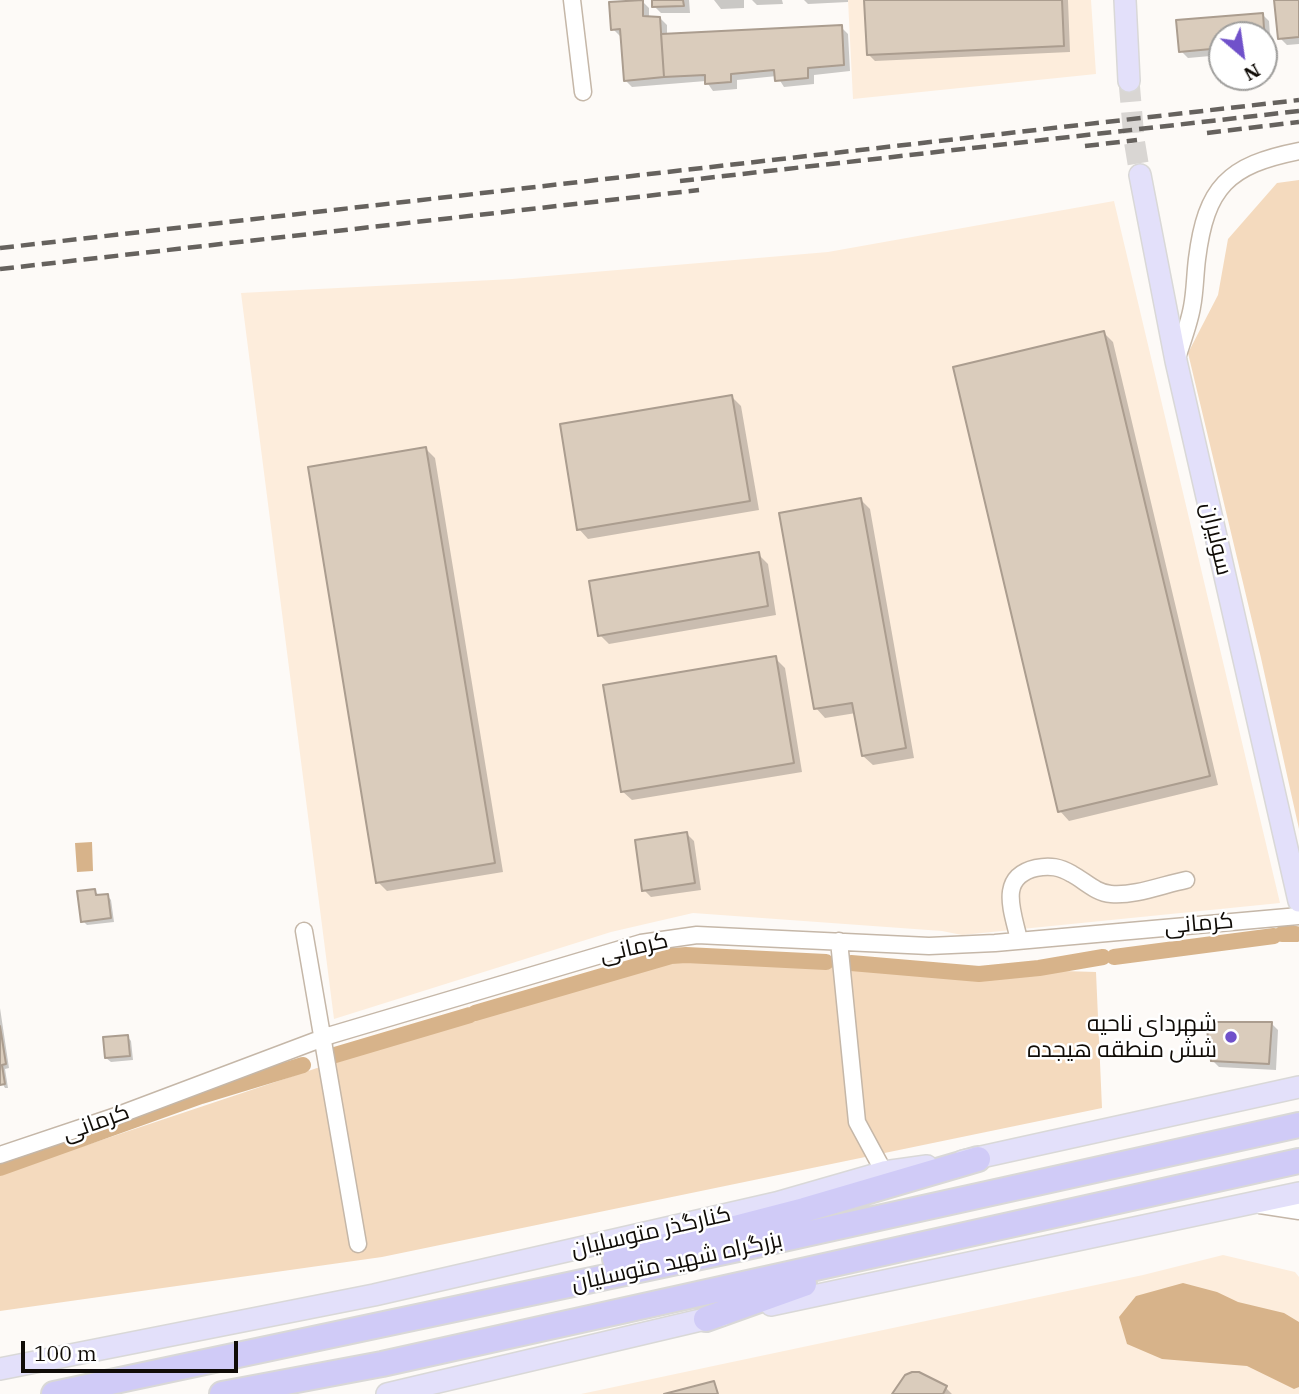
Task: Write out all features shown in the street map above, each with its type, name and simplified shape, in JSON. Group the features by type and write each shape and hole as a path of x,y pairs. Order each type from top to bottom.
{"highway":[{"name":"بزرگراه شهید متوسلیان","path":"54,1394 738,1249 1299,1125"},
{"path":"524,1294 607,1262 804,1210 978,1159"},
{"name":"بزرگراه شهید متوسلیان","path":"222,1394 382,1364 1299,1161"},
{"path":"706,1319 904,1248"}],"main road":[{"path":"1125,0 1129,81"},
{"name":"سولیران","path":"1140,175 1176,361 1299,901"},
{"name":"کنارگذر متوسلیان","path":"0,1370 414,1286 776,1203 884,1172 978,1159 1299,1087"},
{"path":"387,1394 706,1319 1299,1193"}],"street":[{"path":"572,0 583,92"},
{"path":"1176,361 1192,308 1203,219 1221,185 1243,167 1265,158 1299,151"},
{"path":"1019,940 1010,889 1015,878 1028,870 1051,865 1071,873 1094,889 1109,894 1128,893 1186,880"},
{"name":"کرمانی","path":"0,1154 116,1116 322,1039 641,943 697,935 929,946 1299,916"},
{"path":"304,931 358,1244"},
{"path":"839,942 857,1122 884,1172"},
{"path":"1250,1204 1299,1211"}],"shaded area":[{"path":"848,0 1091,0 1096,74 853,99"},
{"path":"1299,180 1299,829 1188,353 1218,295 1228,239 1277,183"},
{"path":"1114,201 1280,903 962,935 942,931 693,913 611,932 334,1019 241,293 512,279 828,252"},
{"path":"92,842 93,871 77,872 75,843"},
{"path":"673,959 1096,972 1102,1108 382,1257 0,1311 0,1174 323,1066"},
{"path":"1223,1255 1295,1272 1299,1277 1299,1394 581,1394 1143,1275"},
{"path":"1183,1283 1217,1292 1238,1302 1284,1313 1299,1322 1299,1387 1294,1389 1247,1366 1162,1359 1127,1344 1119,1317 1136,1296"}],"building":[{"path":"643,0 643,16 660,17 664,77 624,81 620,29 611,30 609,2"},
{"path":"652,0 683,0 684,6 652,7"},
{"path":"864,0 1062,0 1064,46 867,55"},
{"path":"1274,0 1299,0 1299,37 1278,39"},
{"path":"1263,13 1264,21 1208,21 1208,49 1179,52 1176,20"},
{"path":"842,25 844,65 808,68 808,78 775,81 774,70 731,74 731,82 705,84 705,75 664,77 661,34"},
{"path":"1104,331 1210,776 1058,812 953,367"},
{"path":"732,395 750,501 577,530 560,424"},
{"path":"426,447 495,863 376,883 308,467"},
{"path":"861,498 906,748 862,756 852,703 814,709 779,513"},
{"path":"759,552 768,606 598,636 589,581"},
{"path":"776,656 794,763 621,792 603,685"},
{"path":"687,832 695,883 642,891 635,840"},
{"path":"95,889 96,895 108,894 111,918 81,922 77,891"},
{"path":"1206,1022 1272,1022 1269,1064 1211,1061"},
{"path":"0,1026 6,1064 2,1065 5,1084 0,1085"},
{"path":"128,1035 130,1056 105,1058 103,1037"},
{"path":"919,1372 947,1386 943,1394 892,1394 905,1375"},
{"path":"714,1381 718,1394 664,1394"}],"waterway":[{"path":"1282,934 1296,934"},
{"path":"1114,957 1274,936"},
{"path":"475,1013 671,956 826,962"},
{"path":"851,963 979,974 1039,968 1103,957"},
{"path":"325,1058 470,1015"},
{"path":"0,1168 201,1096 303,1065"}],"tunnel":[{"path":"1129,81 1140,175"}],"railway":[{"path":"0,248 1299,100"},
{"path":"680,181 1299,111"},
{"path":"1207,133 1299,122"},
{"path":"1085,146 1137,140"},
{"path":"0,269 699,190"}],"place":[{"name":"شهردای ناحیه شش منطقه هیجده","path":"1231,1037"}]}
